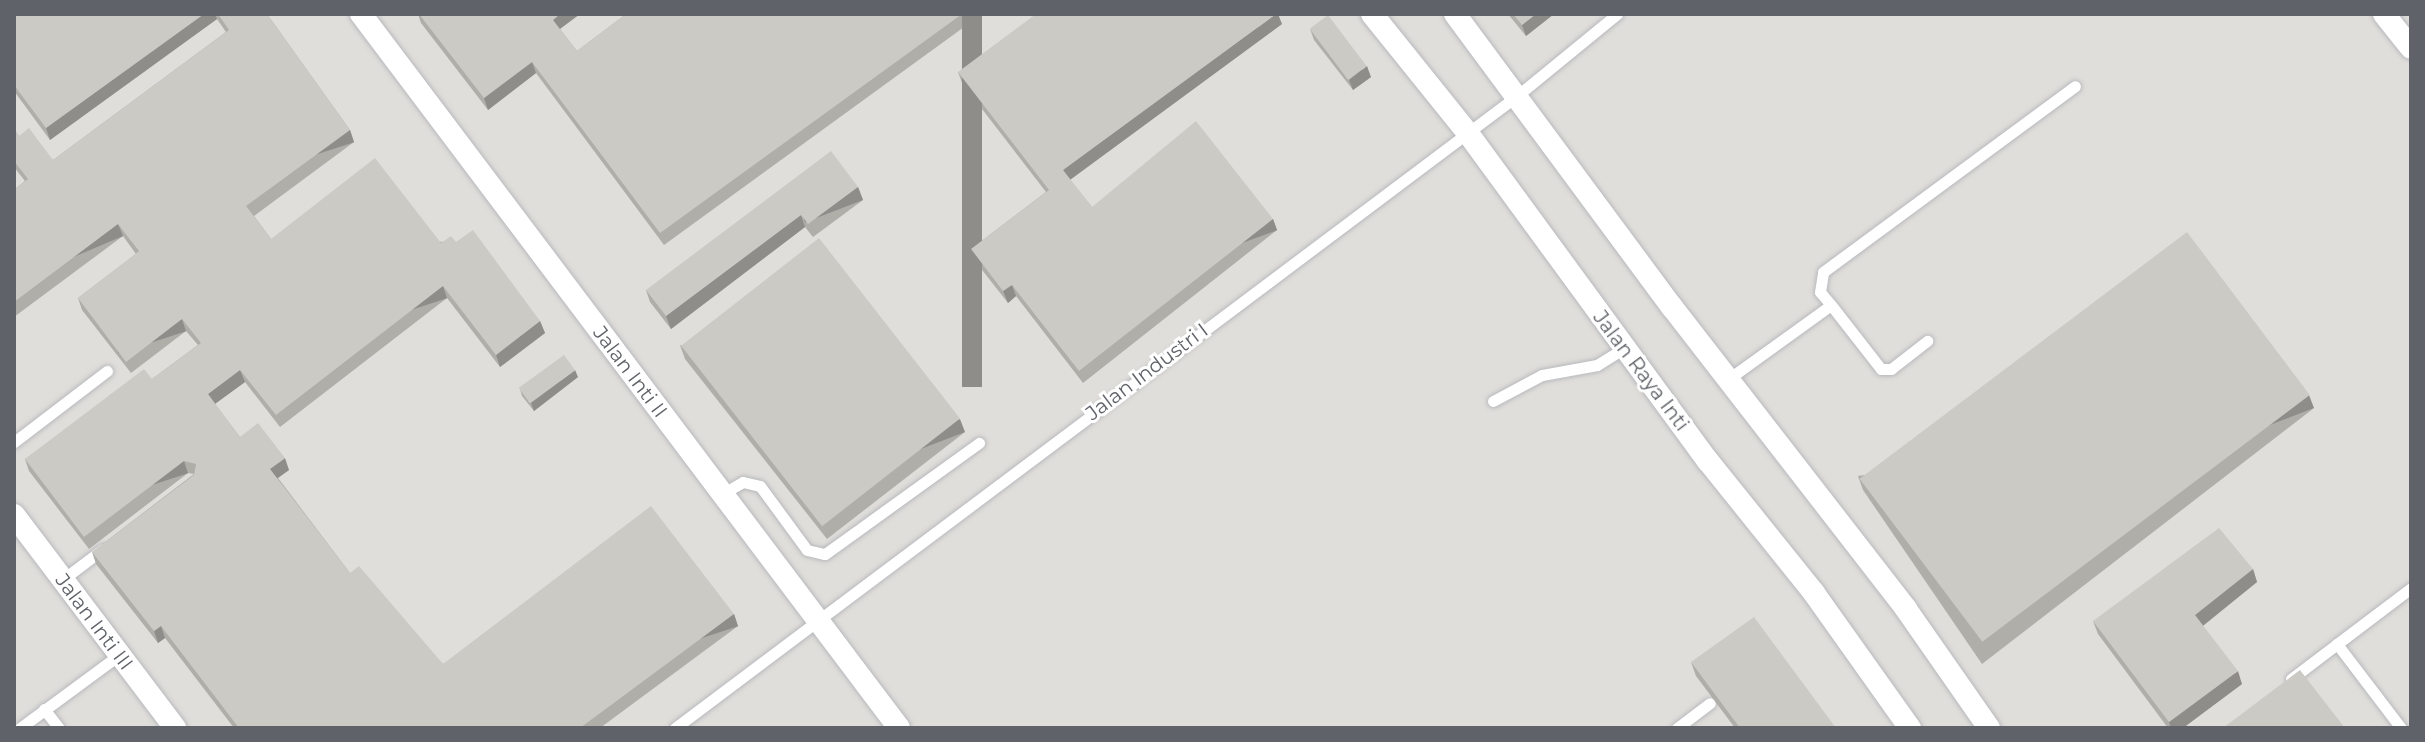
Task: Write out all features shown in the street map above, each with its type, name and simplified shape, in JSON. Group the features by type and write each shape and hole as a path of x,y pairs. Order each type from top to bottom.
{"street":[{"name":"Jalan Inti II","path":"361,14 899,728"},
{"name":"Jalan Raya Inti","path":"1372,14 1467,132 1624,348 1814,593 1910,728"},
{"path":"1455,14 1727,380 1906,609 1989,728"},
{"path":"2384,14 2411,48"},
{"name":"Jalan Inti III","path":"14,515 175,728"}],"lane":[{"name":"Jalan Industri I","path":"675,728 817,618 1518,95 1617,14"},
{"path":"1927,341 1891,369 1881,369 1820,292 1823,272 2075,86"},
{"path":"1727,380 1831,305"},
{"path":"1493,401 1542,375 1597,365 1624,348"},
{"path":"14,442 107,371"},
{"path":"722,494 743,482 760,486 807,550 825,554 979,443"},
{"path":"62,580 110,544"},
{"path":"2277,690 2411,588"},
{"path":"2337,644 2401,728"},
{"path":"20,728 119,655"},
{"path":"1677,728 1710,703"},
{"path":"44,709 59,728"}],"shaded area":[{"path":"14,14 2411,14 2411,728 14,728"}],"building":[{"path":"14,14 204,14 46,128 14,85"},
{"path":"218,14 267,14 350,130 246,206 271,239 375,158 441,243 451,236 456,242 473,230 540,321 496,355 443,286 276,415 240,370 208,394 240,437 258,423 285,458 270,469 350,573 359,566 443,664 651,506 734,614 580,728 239,728 161,626 154,631 92,552 194,475 196,464 184,461 84,537 25,459 144,369 152,379 201,343 182,319 126,362 78,298 139,251 118,224 14,302 14,190 28,179 14,161 14,129 19,136 29,128 53,160 229,30"},
{"path":"419,14 560,14 553,20 577,51 626,14 962,14 660,233 532,62 484,98"},
{"path":"1036,14 1276,14 1063,170 1092,207 1196,121 1273,219 1079,371 1012,285 1003,291 971,249 1049,190 958,72"},
{"path":"1513,14 1536,14 1522,25"},
{"path":"1328,15 1367,66 1348,80 1310,29"},
{"path":"831,151 858,187 808,224 801,215 666,316 646,290"},
{"path":"2187,232 2310,395 1982,642 1860,479"},
{"path":"819,238 960,418 822,526 681,346"},
{"path":"564,355 575,370 530,403 519,388"},
{"path":"2219,528 2253,569 2195,615 2238,671 2169,722 2093,621"},
{"path":"1754,617 1836,728 1740,728 1691,662"},
{"path":"2300,670 2345,728 2223,728"}]}
